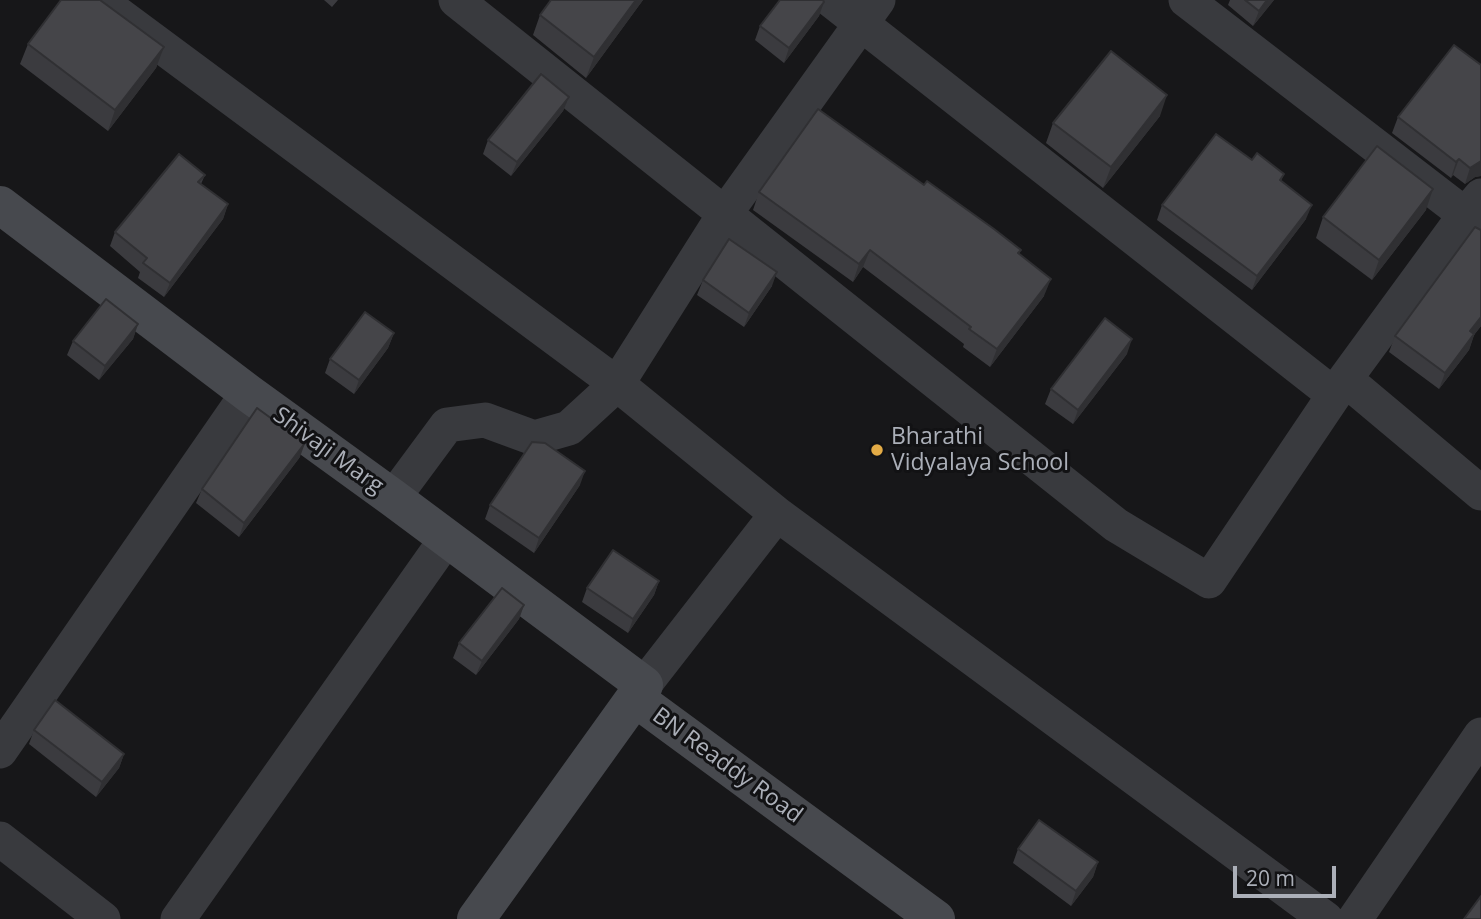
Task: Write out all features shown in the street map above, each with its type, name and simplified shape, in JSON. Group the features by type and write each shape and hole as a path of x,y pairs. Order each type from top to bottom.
{"street":[{"path":"99,0 617,384 777,514 1326,919"},
{"path":"456,0 1116,525 1209,581 1339,387 1476,213 1186,0"},
{"path":"831,0 869,12 1339,387 1481,493"},
{"path":"393,498 447,425 485,420 534,438 569,428 617,384 724,215 869,12"},
{"name":"Shivaji Marg","path":"0,205 248,393 447,538 639,692"},
{"path":"0,751 248,393"},
{"path":"639,692 777,514"},
{"path":"178,919 447,538"},
{"name":"BN Readdy Road","path":"489,915 639,692 936,919"},
{"path":"1354,919 1481,735"},
{"path":"0,839 103,919"}],"building":[{"path":"61,0 100,0 164,47 115,110 28,44"},
{"path":"551,0 636,0 594,57 540,15"},
{"path":"780,0 824,2 789,48 760,26"},
{"path":"1245,0 1267,0 1259,11"},
{"path":"1454,45 1481,65 1481,161 1470,168 1459,159 1456,162 1398,117"},
{"path":"1111,51 1167,95 1111,167 1053,123"},
{"path":"541,74 569,97 517,162 488,140"},
{"path":"818,109 924,185 927,181 994,229 1021,250 1018,253 1051,279 997,349 870,250 859,264 759,192"},
{"path":"1216,134 1252,160 1257,153 1284,174 1280,180 1312,205 1257,276 1162,205"},
{"path":"1377,146 1433,189 1379,260 1323,217"},
{"path":"179,154 205,175 198,182 228,204 170,283 143,263 147,258 115,232"},
{"path":"1475,227 1481,230 1481,317 1470,331 1474,334 1445,373 1395,336"},
{"path":"729,239 777,272 749,313 703,280"},
{"path":"106,299 138,324 105,366 73,341"},
{"path":"365,312 394,333 359,380 330,359"},
{"path":"1105,318 1132,339 1078,410 1051,389"},
{"path":"257,408 305,443 244,523 202,489"},
{"path":"532,442 545,443 585,471 539,538 490,505"},
{"path":"613,550 659,581 633,619 587,588"},
{"path":"502,588 524,605 482,661 459,643"},
{"path":"55,700 124,754 102,782 34,730"},
{"path":"1039,820 1098,862 1076,891 1018,849"},
{"path":"1481,896 1481,919 1464,919"}],"place":[{"name":"Bharathi Vidyalaya School","path":"877,450"}]}
